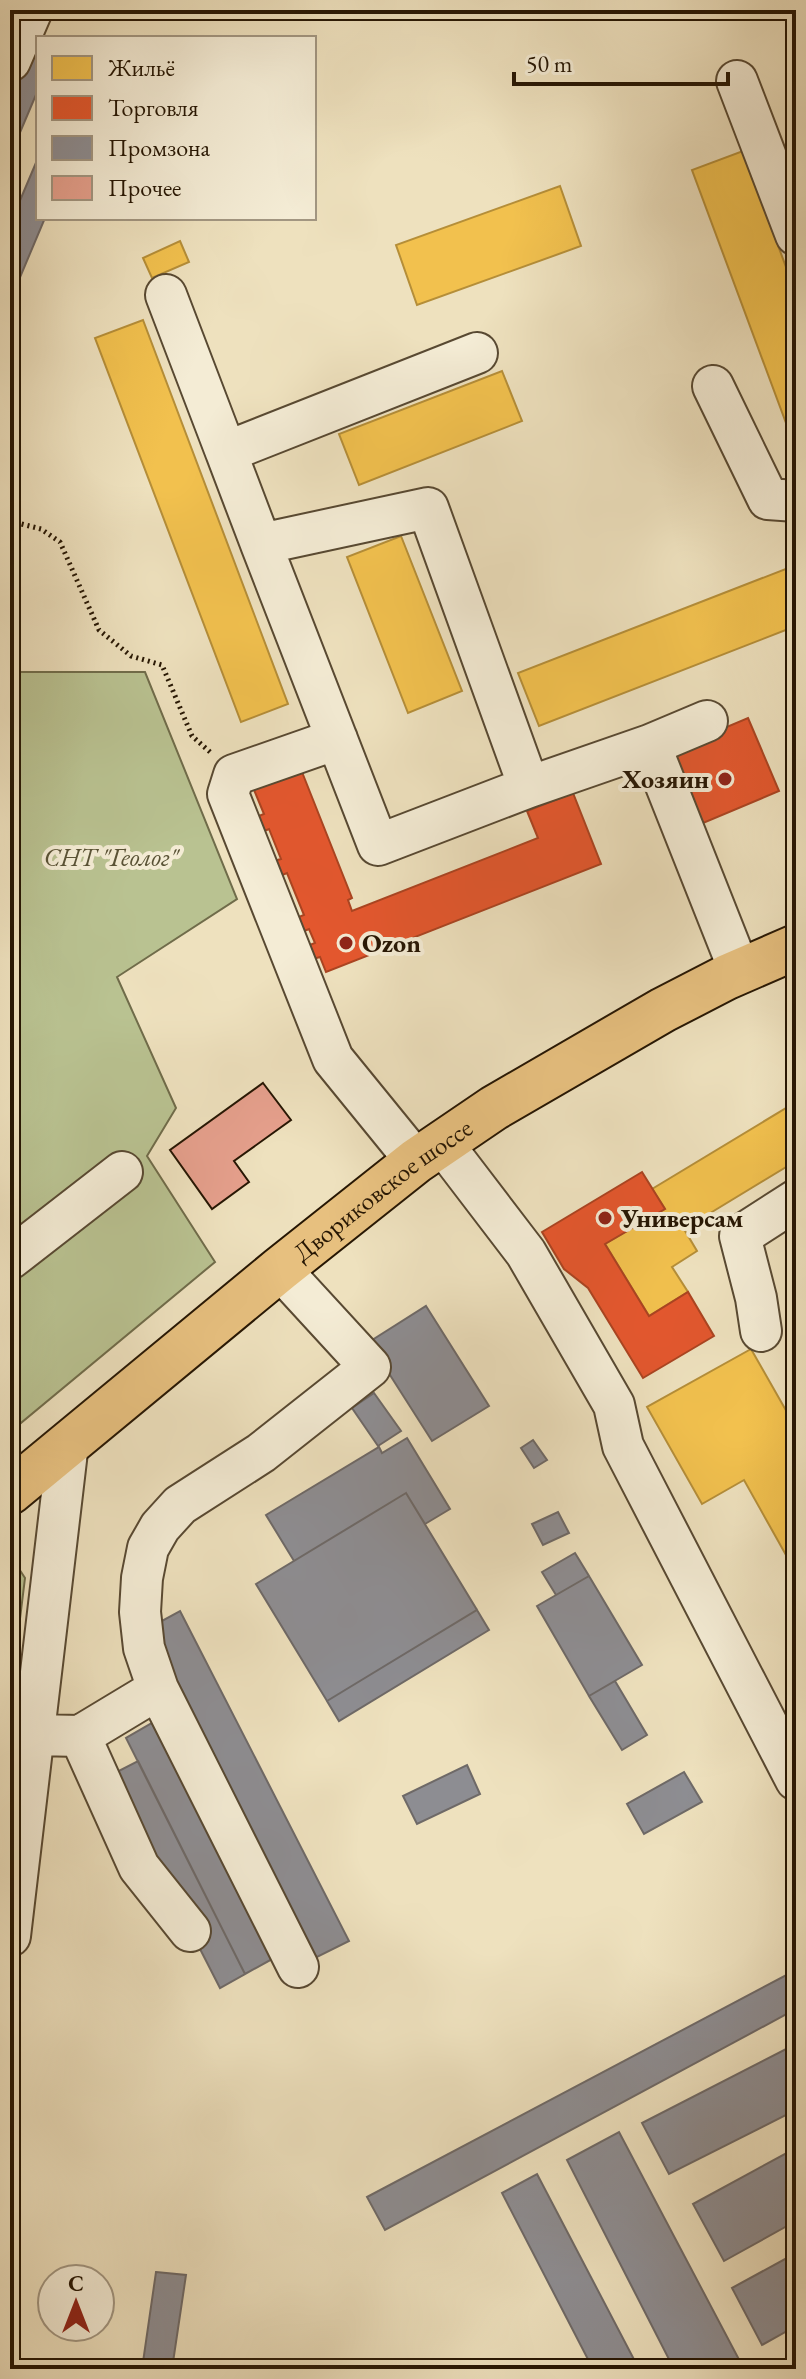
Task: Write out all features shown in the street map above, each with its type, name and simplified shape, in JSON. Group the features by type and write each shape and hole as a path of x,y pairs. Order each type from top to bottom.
{"main road":[{"name":"Двориковское шоссе","path":"11,1491 280,1269 429,1152 494,1108 650,1018 796,947"}],"street":[{"path":"10,61 32,10"},
{"path":"737,81 796,235"},
{"path":"166,295 378,845 707,721"},
{"path":"226,452 477,353"},
{"path":"713,386 768,499 796,501"},
{"path":"261,544 428,508 529,787"},
{"path":"337,739 234,775 228,794 333,1059 429,1152 526,1253 614,1405 623,1446 796,1780"},
{"path":"650,745 740,972"},
{"path":"10,1259 122,1172"},
{"path":"761,1331 740,1236 796,1200"},
{"path":"280,1269 370,1367 261,1453 180,1505 160,1527 148,1548 140,1612 144,1648 158,1689 298,1967"},
{"path":"10,1936 12,1896 68,1443"},
{"path":"34,1735 80,1736 158,1689"},
{"path":"80,1736 139,1867 190,1931"}],"path":[{"path":"10,521 41,529 60,542 99,630 131,656 162,665 192,736 234,775"}],"green space":[{"name":"СНТ \"Геолог\"","path":"10,664 13,672 145,672 237,899 117,977 176,1108 147,1156 215,1262 10,1432"},
{"path":"10,1555 25,1578 10,1700"}],"building: Жильё":[{"path":"743,151 796,294 796,450 692,170"},
{"path":"560,186 581,246 417,305 396,245"},
{"path":"180,241 189,262 152,278 143,258"},
{"path":"143,320 288,704 241,722 95,338"},
{"path":"502,371 522,421 359,485 339,434"},
{"path":"401,536 462,691 408,713 347,557"},
{"path":"796,565 796,626 539,726 518,673"},
{"path":"796,1102 796,1161 684,1229 697,1251 672,1267 688,1292 649,1316 605,1244 665,1209 652,1189"},
{"path":"751,1349 796,1428 796,1573 744,1480 702,1504 647,1407"}],"building: Торговля":[{"name":"Хозяин","path":"748,718 779,791 696,826 665,753"},
{"path":"300,767 352,898 348,900 352,911 538,838 527,811 573,793 601,864 326,972 320,957 313,959 307,946 315,943 309,929 302,932 296,918 304,915 287,873 280,876 274,861 281,859 269,829 262,832 256,817 264,814 252,785"},
{"path":"642,1172 665,1209 605,1244 649,1316 688,1292 714,1336 643,1378 588,1288 564,1269 542,1232"}],"building: Промзона":[{"path":"20,49 36,56 36,95 10,156 10,72"},
{"path":"36,163 36,220 44,220 10,301 10,224"},
{"path":"426,1306 489,1406 432,1441 369,1342"},
{"path":"374,1393 401,1431 378,1446 352,1408"},
{"path":"407,1438 450,1509 425,1524 406,1493 294,1561 266,1515 379,1447 382,1453"},
{"path":"533,1440 547,1460 534,1468 521,1448"},
{"path":"406,1493 477,1610 327,1701 256,1584"},
{"path":"558,1512 569,1533 543,1545 532,1524"},
{"path":"575,1553 589,1576 556,1595 542,1572"},
{"path":"589,1576 642,1665 589,1696 537,1606"},
{"path":"477,1610 489,1630 339,1721 327,1701"},
{"path":"180,1611 349,1941 315,1958 149,1628"},
{"path":"615,1681 647,1735 622,1750 589,1696"},
{"path":"152,1723 274,1958 245,1974 126,1738"},
{"path":"138,1761 245,1974 220,1988 111,1775"},
{"path":"467,1765 480,1794 417,1824 403,1796"},
{"path":"684,1772 702,1802 644,1834 627,1804"},
{"path":"796,1970 796,2009 385,2230 367,2197"},
{"path":"796,2044 796,2110 669,2174 642,2123"},
{"path":"619,2132 744,2369 674,2369 567,2160"},
{"path":"796,2148 796,2221 724,2261 693,2204"},
{"path":"537,2174 639,2369 593,2369 502,2193"},
{"path":"796,2253 796,2326 762,2345 732,2288"},
{"path":"156,2272 186,2275 172,2369 142,2369"}],"building: Прочее":[{"path":"263,1083 291,1120 234,1161 249,1182 212,1209 170,1150"}],"place":[{"name":"Хозяин","path":"725,779"},
{"name":"Ozon","path":"346,943"},
{"name":"Универсам","path":"605,1218"}]}
